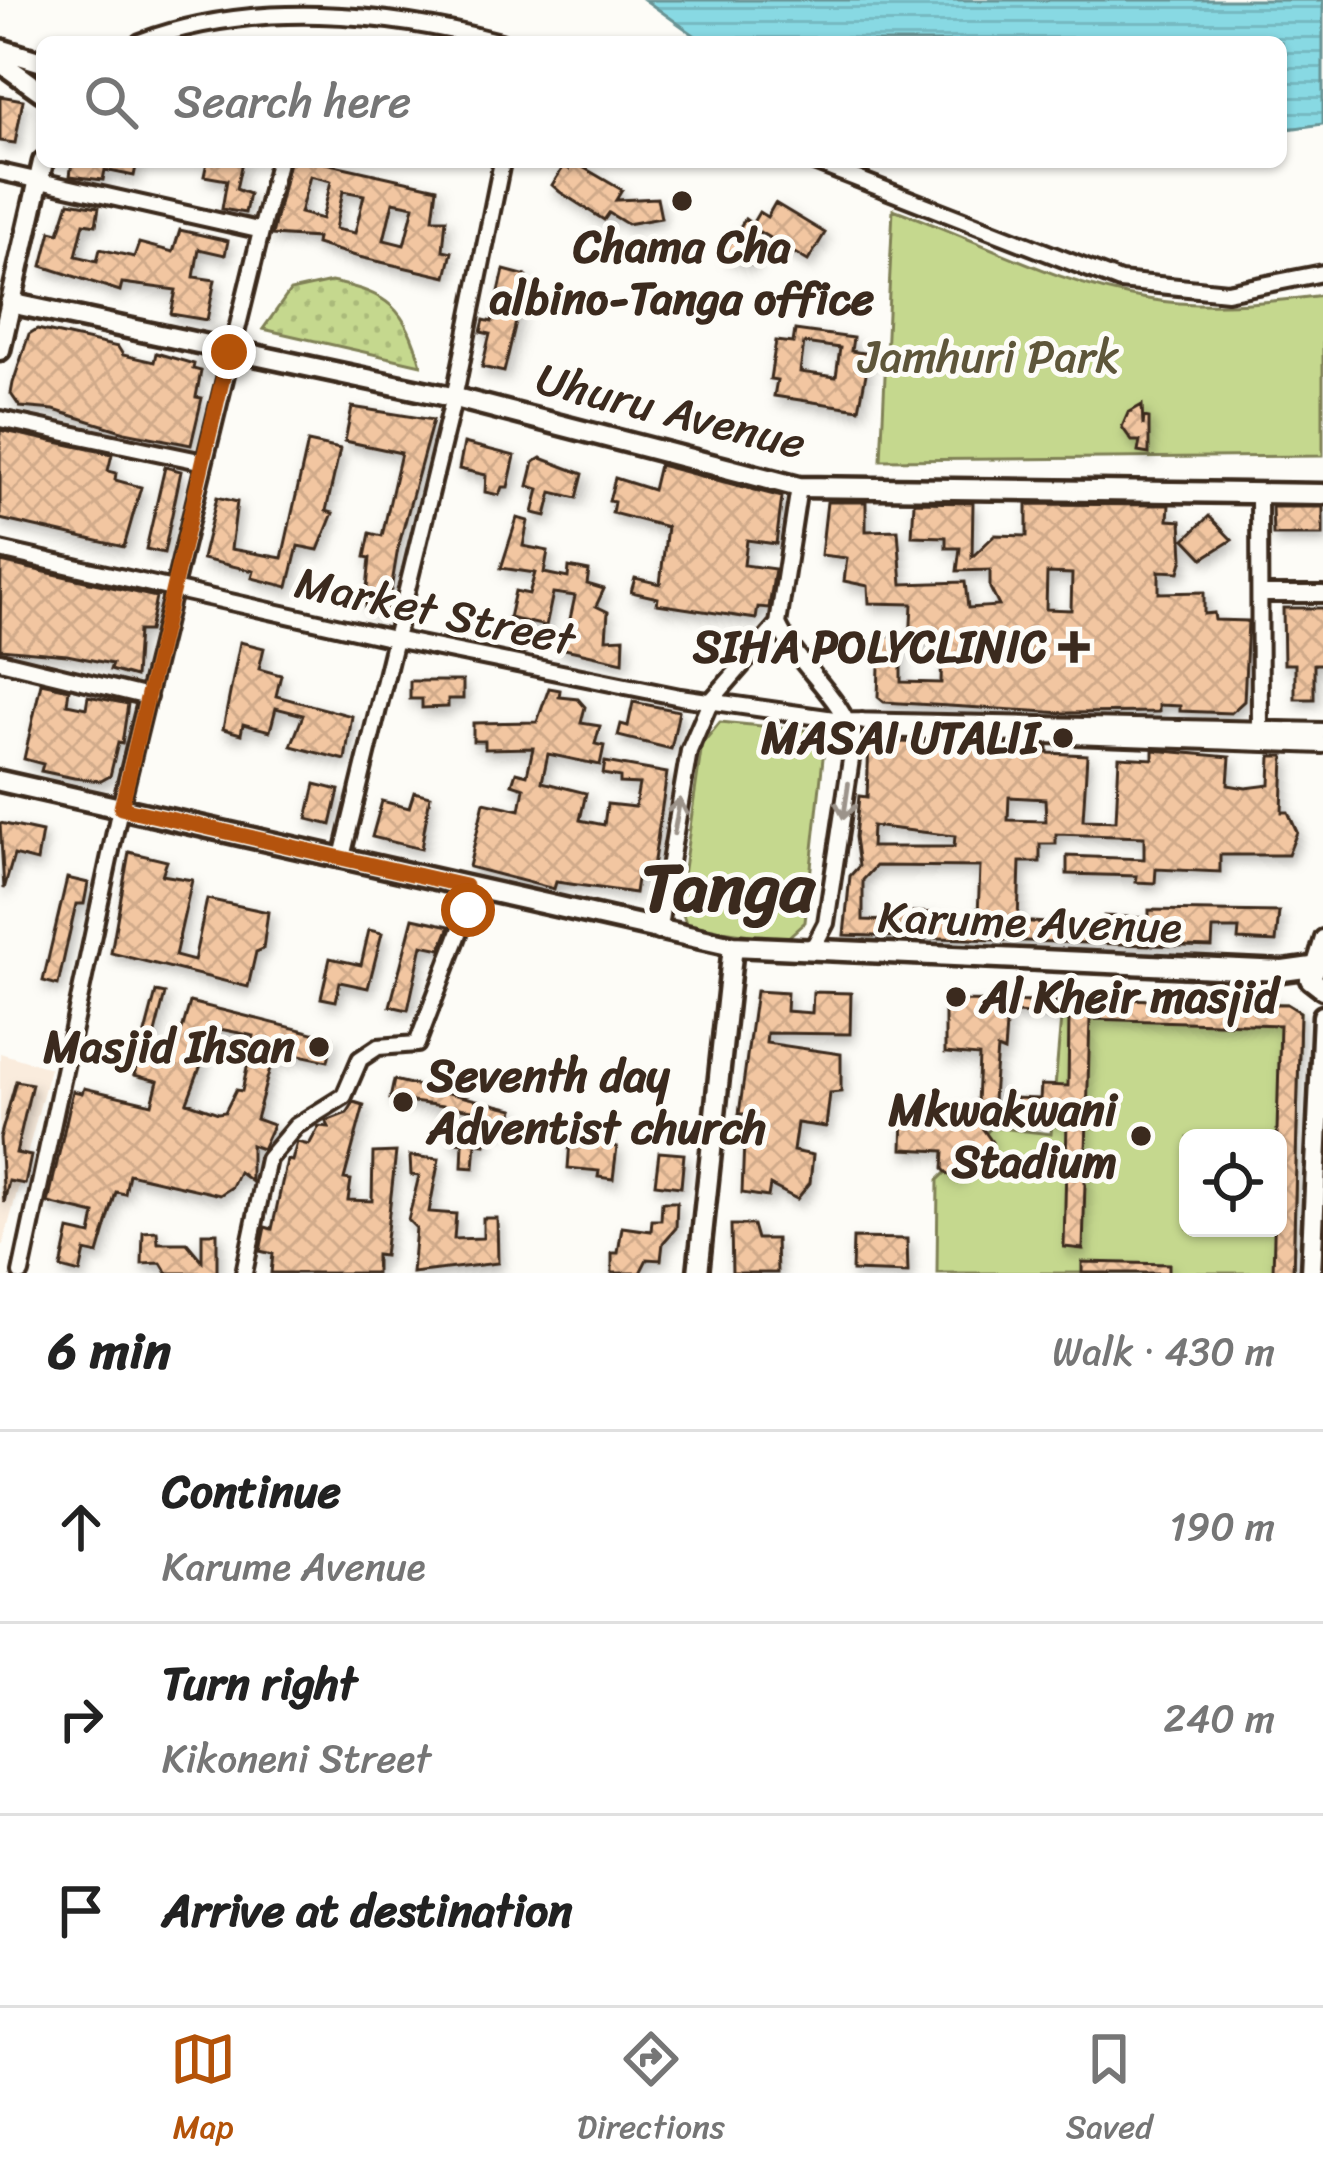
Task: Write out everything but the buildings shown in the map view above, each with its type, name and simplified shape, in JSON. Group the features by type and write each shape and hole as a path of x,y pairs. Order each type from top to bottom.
{"main road":[{"path":"0,49 36,60"},
{"path":"0,62 36,88"},
{"path":"0,350 5,302 41,171"},
{"name":"Uhuru Avenue","path":"5,302 452,397 799,487 1323,494"},
{"name":"Karume Avenue","path":"0,781 733,946 1316,975"},
{"path":"698,1273 733,946"},
{"path":"1311,1273 1323,1017 1316,975"}],"street":[{"path":"165,36 232,20 309,16 380,21 466,36"},
{"path":"20,1273 121,808 276,168"},
{"path":"342,857 452,397 501,168"},
{"path":"829,168 1120,281 1227,292 1323,273"},
{"path":"0,172 41,171 258,230"},
{"path":"0,419 204,462"},
{"path":"658,932 689,752 710,702 778,624 799,487"},
{"path":"1259,495 1260,736"},
{"name":"Market Street","path":"0,550 394,639 710,702 882,729 1260,736 1323,731"},
{"path":"1261,594 1323,594"},
{"path":"778,624 787,644 854,721 828,913 819,938 804,951"},
{"path":"0,661 148,697"},
{"name":"Market Street","path":"1260,736 1323,745"},
{"path":"244,1273 268,1159 296,1126 344,1096 360,1059 378,1047 417,1044 468,910 465,886"},
{"path":"1316,975 1323,938"}],"shaded area":[{"path":"0,1053 50,1068 3,1245 0,1244"}],"green space":[{"name":"Jamhuri Park","path":"893,209 1050,272 1147,299 1235,304 1323,295 1323,456 881,460"},
{"path":"331,282 367,292 392,306 408,330 421,365 263,329 290,291"},
{"path":"720,722 812,731 824,749 805,922 785,940 687,926 679,903 702,744"},
{"name":"Mkwakwani Stadium","path":"1087,998 1287,1004 1300,1012 1293,1273 937,1273 938,1180 992,1127 1051,1134 1062,1006"}],"water":[{"path":"645,0 1323,0 1323,124 1287,129 1287,36 696,36"}],"place":[{"name":"Chama Cha albino-Tanga office","path":"682,201"},
{"name":"SIHA POLYCLINIC","path":"1074,647"},
{"name":"MASAI UTALII","path":"1063,738"},
{"name":"Al Kheir masjid","path":"956,997"},
{"name":"Masjid Ihsan","path":"319,1047"},
{"name":"Seventh day Adventist church","path":"403,1102"},
{"name":"Mkwakwani Stadium","path":"1141,1136"}],"district":[{"name":"Tanga","path":"728,888"}],"route":[{"path":"229,352 121,808 465,886 468,910"}]}
